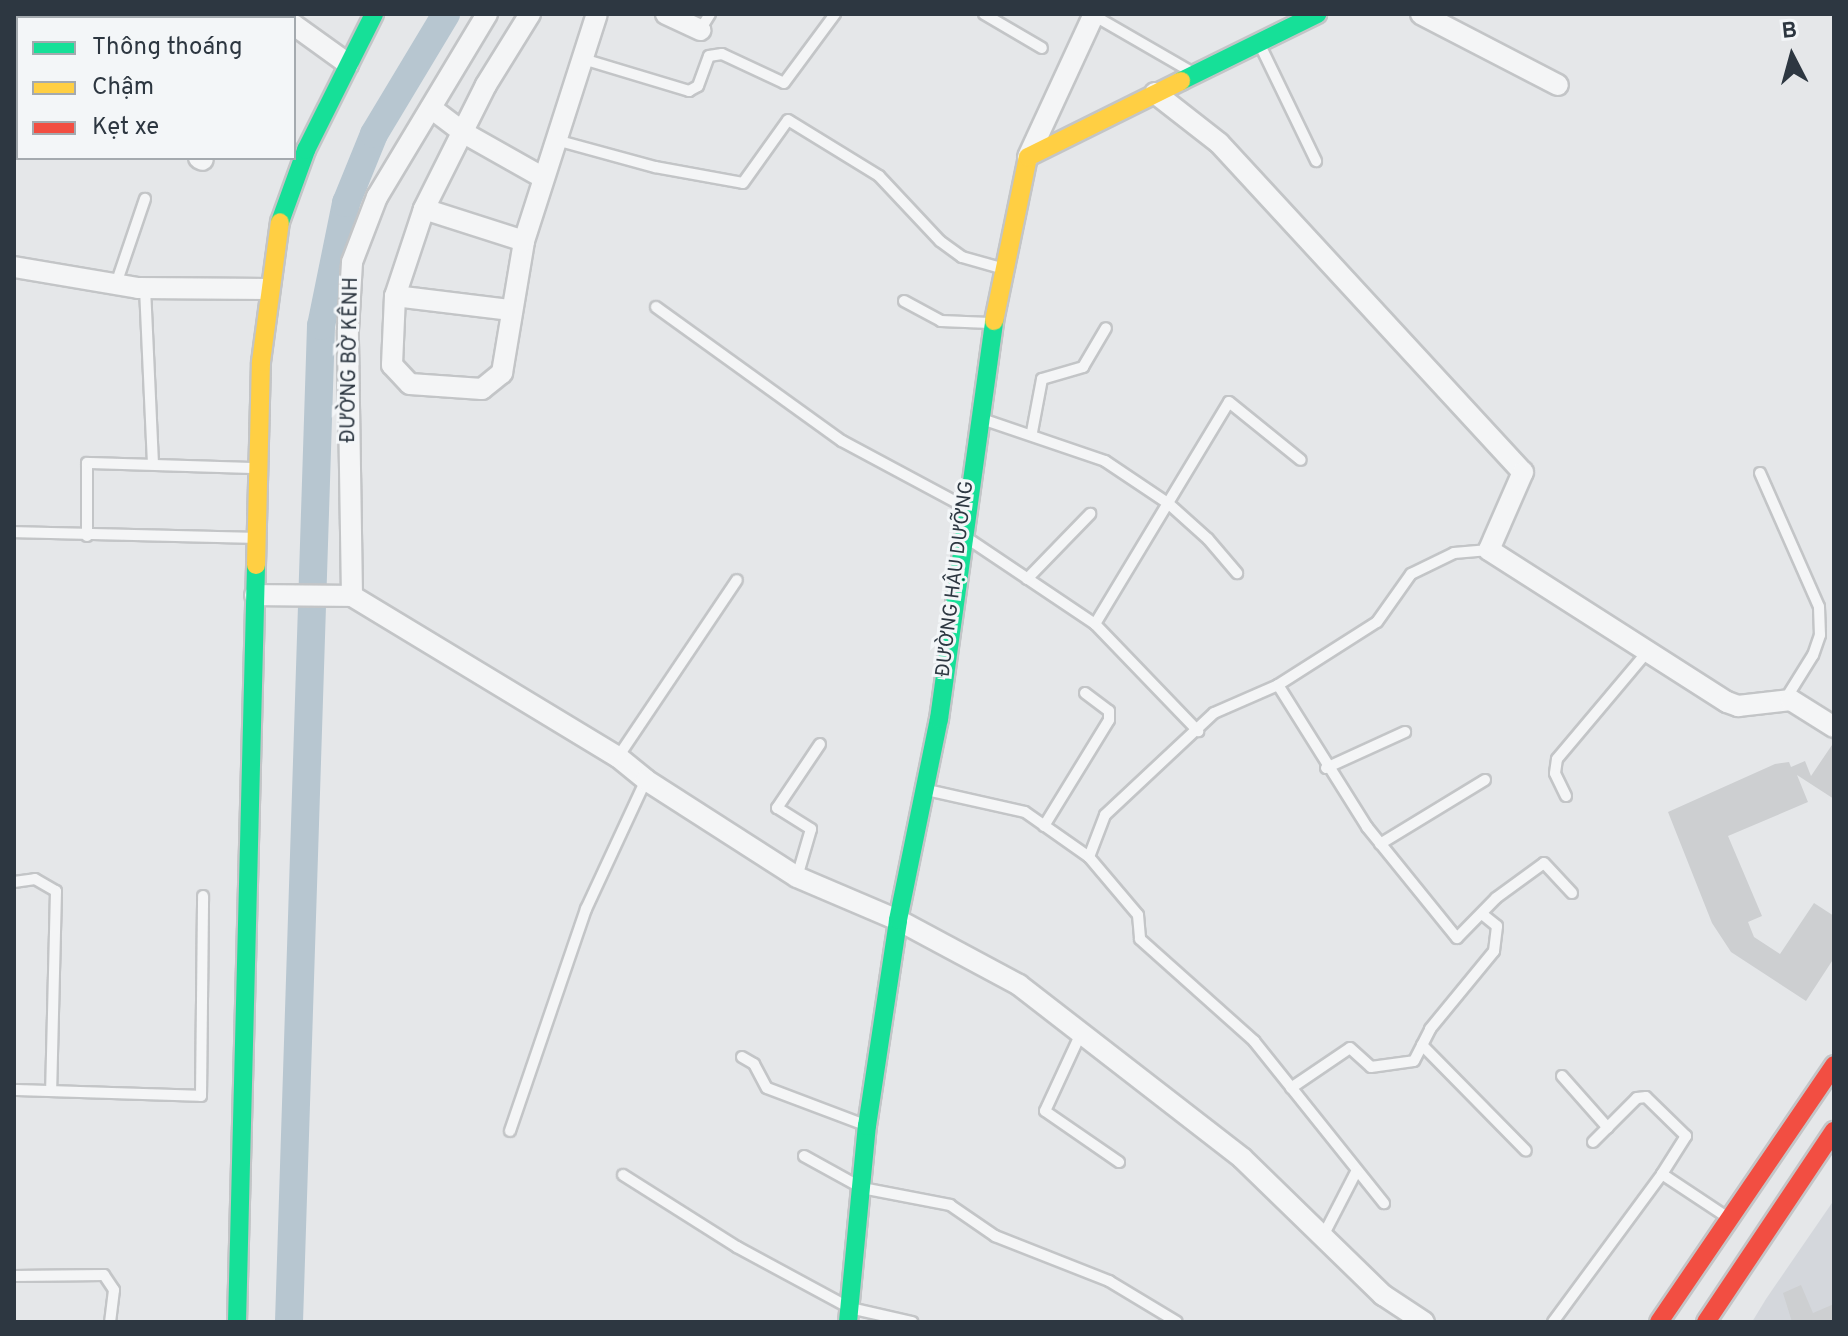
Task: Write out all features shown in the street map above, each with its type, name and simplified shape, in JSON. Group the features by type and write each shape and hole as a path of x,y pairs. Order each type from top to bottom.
{"street":[{"path":"237,1322 258,468 269,289 275,236 306,150 374,14"},
{"name":"ĐƯỜNG BỜ KÊNH","path":"342,596 352,262 377,197 487,14"},
{"path":"530,14 424,209 395,296 392,365 410,384 482,389 502,373 524,241 542,177 597,14"},
{"path":"666,14 705,22"},
{"path":"1028,157 1317,14"},
{"path":"1421,14 1558,85"},
{"path":"1028,157 1092,15"},
{"path":"296,26 348,64"},
{"path":"1155,93 1219,143 1523,472 1489,550 1727,702 1738,706 1785,700 1834,727"},
{"path":"431,108 464,133 542,177"},
{"name":"ĐƯỜNG HẬU DƯỠNG","path":"849,1315 867,1126 898,920 939,719 961,534 992,323 1028,157"},
{"path":"424,209 524,241"},
{"path":"14,267 145,288 269,289"},
{"path":"395,296 511,310"},
{"path":"255,595 342,596 618,757 646,780 797,877 898,920 1019,985 1242,1158 1324,1234 1383,1295 1424,1322"},
{"path":"1659,1322 1834,1065"},
{"path":"1706,1322 1834,1131"},
{"path":"1722,1322 1834,1157"}],"lane":[{"path":"583,59 689,91 698,86 709,56 722,54 784,83 835,14"},
{"path":"984,14 1042,48"},
{"path":"1092,15 1195,74"},
{"path":"1259,43 1316,161"},
{"path":"556,140 655,167 743,183 788,120 879,176 940,241 962,257 1006,269"},
{"path":"116,284 145,199"},
{"path":"145,288 153,463"},
{"path":"904,301 941,321 992,323"},
{"path":"656,307 842,441 965,507"},
{"path":"1032,432 1042,379 1083,367 1106,328"},
{"path":"1095,624 1229,402 1301,460"},
{"path":"977,417 1032,432 1105,461 1169,504 1208,539 1237,573"},
{"path":"87,536 87,463 258,468"},
{"path":"1760,473 1819,607 1820,635 1813,655 1785,700"},
{"path":"1027,579 1090,514"},
{"path":"14,532 256,538"},
{"path":"961,534 1095,624 1198,731"},
{"path":"1089,857 1105,815 1214,713 1278,685 1377,622 1411,574 1454,553 1489,550"},
{"path":"618,757 737,580"},
{"path":"1566,796 1555,773 1557,759 1649,650"},
{"path":"1278,685 1326,768 1380,844 1457,938 1496,898 1544,863 1572,893"},
{"path":"1044,826 1109,720 1109,711 1085,693"},
{"path":"1326,768 1405,732"},
{"path":"797,877 811,829 777,808 820,744"},
{"path":"510,1131 586,909 646,780"},
{"path":"1380,844 1485,780"},
{"path":"925,790 1025,812 1089,857 1138,915 1140,939 1254,1041 1356,1172 1384,1203"},
{"path":"14,882 35,879 56,891 51,1089"},
{"path":"14,1090 201,1096 203,896"},
{"path":"1291,1088 1350,1048 1371,1067 1414,1061 1422,1045 1494,951 1497,926 1482,914"},
{"path":"1082,1031 1045,1111 1119,1162"},
{"path":"1422,1045 1526,1151"},
{"path":"742,1057 754,1064 767,1088 867,1126"},
{"path":"1562,1076 1608,1128"},
{"path":"1553,1322 1662,1174 1686,1136 1649,1100 1637,1098 1593,1142"},
{"path":"804,1156 862,1188 950,1205 995,1236 1109,1281 1177,1322"},
{"path":"1324,1234 1356,1172"},
{"path":"1662,1174 1731,1219"},
{"path":"623,1175 849,1315 912,1322"},
{"path":"14,1276 104,1275 114,1290 110,1322"}],"shaded area":[{"path":"1834,1200 1834,1322 1752,1322 1766,1299"}],"building":[{"path":"1834,742 1834,799 1797,775 1808,802 1728,836 1762,916 1748,922 1754,937 1780,954 1814,903 1834,916 1834,958 1806,1001 1731,952 1712,923 1668,812 1775,764 1789,762 1791,767 1805,761 1811,776"},
{"path":"1801,1285 1813,1313 1834,1304 1834,1322 1792,1322 1783,1293"}],"waterway":[{"path":"289,1322 321,326 346,203 374,134 446,14"}],"traffic: fast":[{"path":"280,222 306,150 374,14"},
{"path":"1181,81 1317,14"},
{"path":"848,1322 867,1126 898,920 939,719 994,321"},
{"path":"237,1322 256,565"}],"traffic: slow":[{"path":"994,321 1028,157 1181,81"},
{"path":"256,565 261,362 280,222"}],"traffic: jam":[{"path":"1659,1322 1834,1065"},
{"path":"1706,1322 1834,1131"}]}
